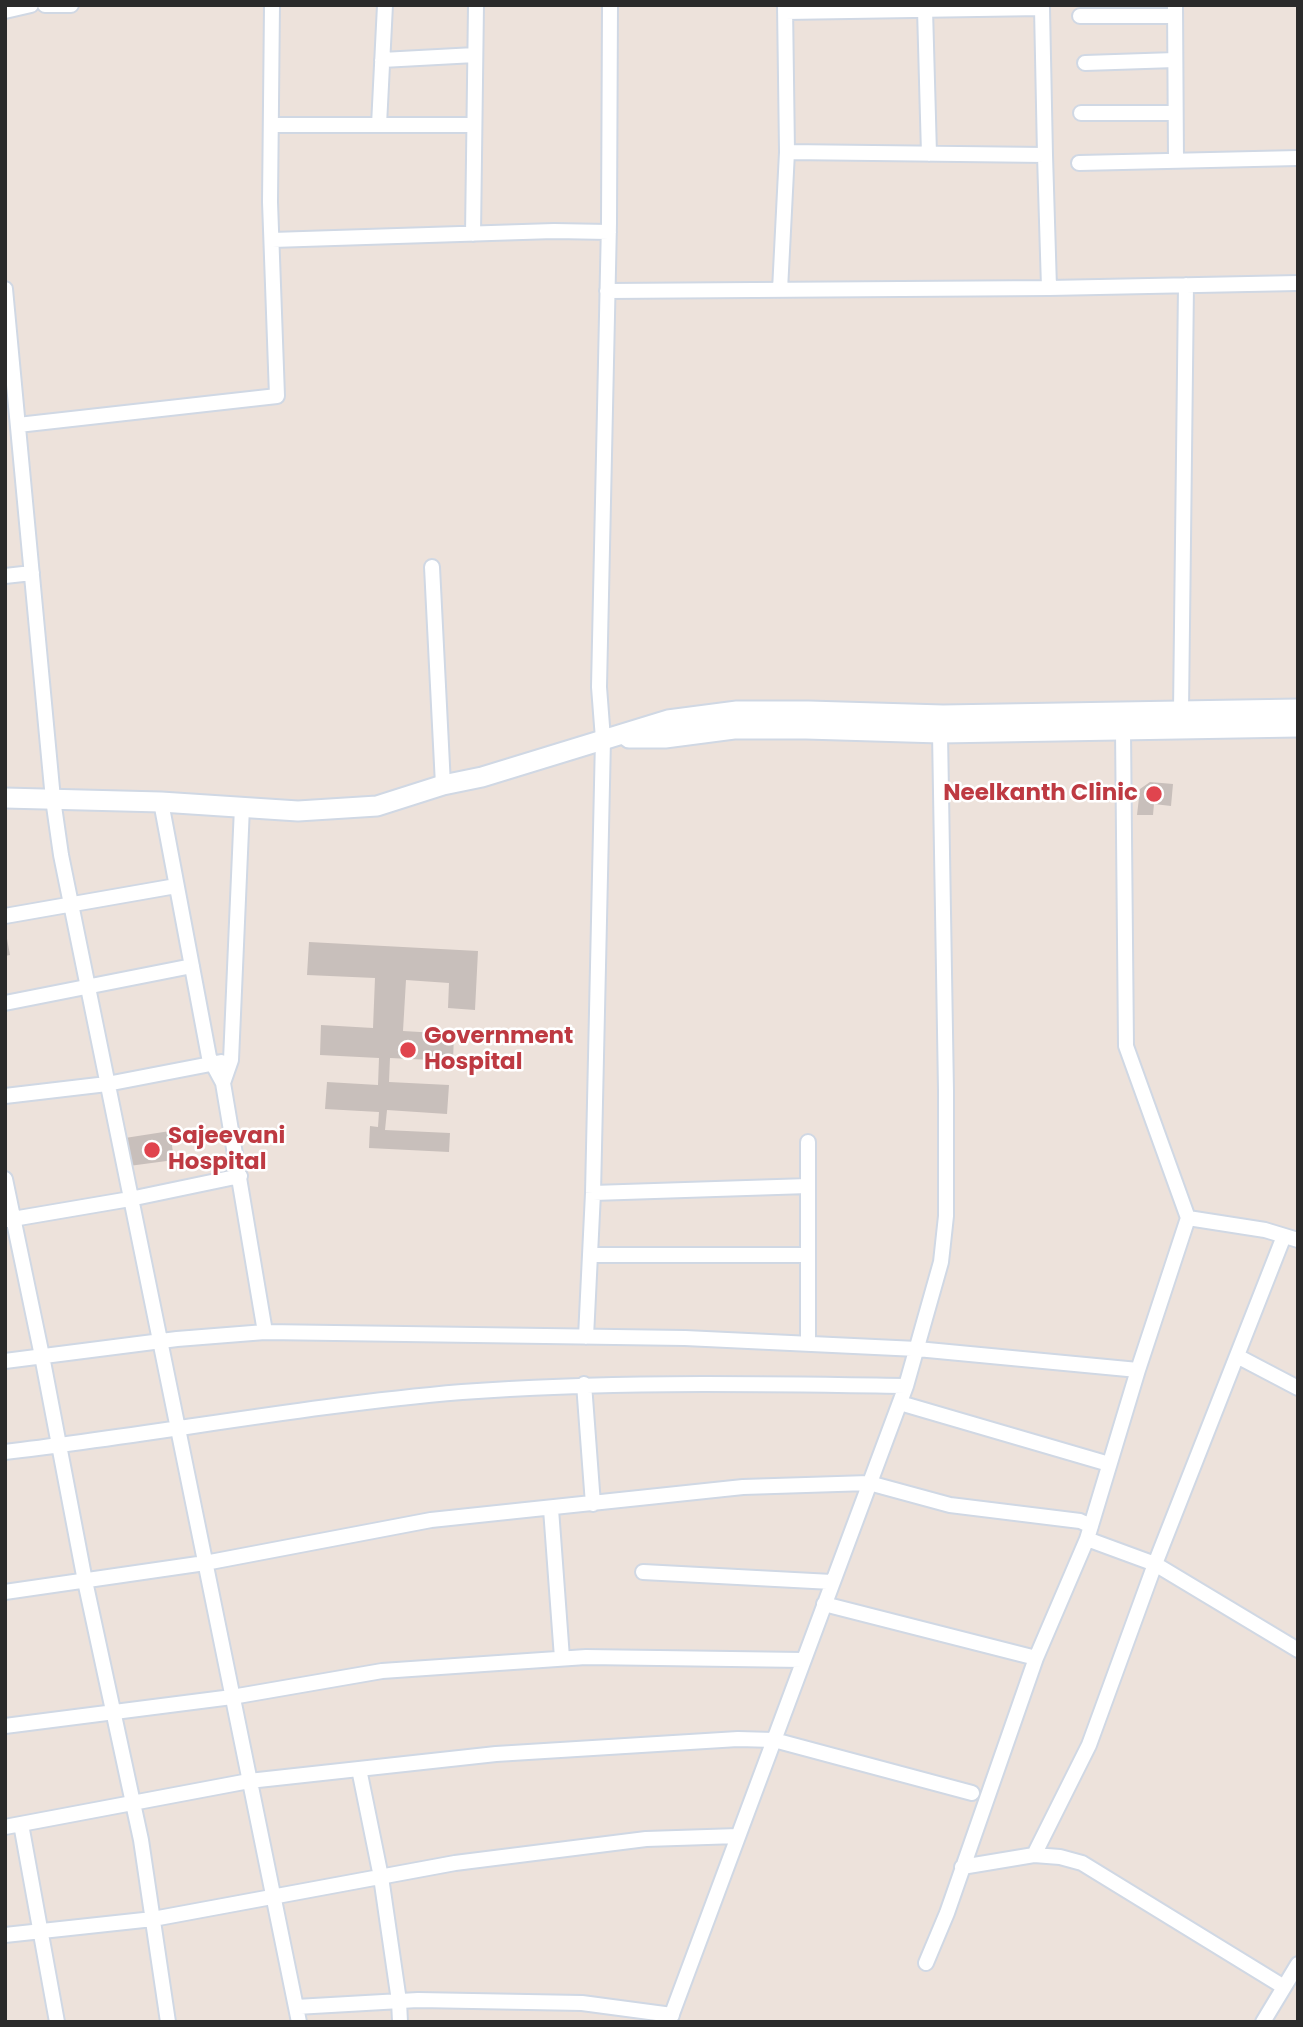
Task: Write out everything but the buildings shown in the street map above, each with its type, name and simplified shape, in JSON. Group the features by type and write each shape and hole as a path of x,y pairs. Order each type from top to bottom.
{"street":[{"path":"5,11 31,5"},
{"path":"45,5 71,5"},
{"path":"18,425 277,396 272,240 272,5"},
{"path":"379,125 385,5"},
{"path":"473,233 476,5"},
{"path":"586,1337 593,1193 603,739 599,687 610,5"},
{"path":"780,290 787,152 785,8 1042,6 1049,288"},
{"path":"925,9 929,154"},
{"path":"1080,16 1175,11 1176,161"},
{"path":"382,60 475,55"},
{"path":"1085,63 1175,60"},
{"path":"1081,113 1175,113"},
{"path":"271,125 474,125"},
{"path":"787,152 1045,155"},
{"path":"1079,163 1298,158"},
{"path":"272,240 473,233 608,232"},
{"path":"607,291 1049,288 1298,283"},
{"path":"1181,711 1186,285"},
{"path":"5,289 53,799 70,905 299,2022"},
{"path":"432,567 443,785"},
{"path":"5,576 32,573"},
{"path":"5,798 161,802 298,811 377,806 668,720 737,712 943,715 1298,709"},
{"path":"603,739 665,738 734,729 940,733 1298,727"},
{"path":"926,1963 947,1913 1036,1658 1089,1533 1138,1370 1188,1218 1126,1046 1124,730"},
{"path":"296,2007 399,2001 582,2004 671,2018 900,1403 941,1262 946,1216 940,733"},
{"path":"161,802 209,1057 223,1083 265,1332"},
{"path":"223,1083 230,1060 242,807"},
{"path":"5,916 176,886"},
{"path":"5,1003 192,966"},
{"path":"5,1096 107,1084 230,1060"},
{"path":"808,1142 808,1344"},
{"path":"9,1219 130,1199 240,1176"},
{"path":"5,1179 9,1219 43,1356 85,1581 141,1840 168,2022"},
{"path":"593,1193 808,1186"},
{"path":"1034,1855 1089,1745 1155,1564 1237,1356 1291,1238 1265,1230 1188,1218"},
{"path":"590,1255 808,1255"},
{"path":"5,1361 265,1332 685,1338 916,1349 1138,1370"},
{"path":"1237,1356 1298,1388"},
{"path":"5,1452 304,1411 459,1393 584,1384 906,1386"},
{"path":"584,1384 593,1504"},
{"path":"900,1403 1110,1464"},
{"path":"5,1592 205,1563 431,1520 743,1486 869,1483 950,1505 1080,1521 1089,1533 1155,1564 1298,1650"},
{"path":"551,1508 562,1658"},
{"path":"643,1572 832,1582"},
{"path":"824,1604 1036,1658"},
{"path":"5,1726 232,1697 382,1671 586,1657 803,1660"},
{"path":"5,1827 249,1781 496,1754 738,1739 774,1740 972,1793"},
{"path":"359,1769 381,1877 400,2022"},
{"path":"21,1824 57,2022"},
{"path":"5,1935 153,1919 455,1863 646,1839 738,1836"},
{"path":"962,1867 1034,1855 1060,1857 1082,1863 1284,1987"},
{"path":"1263,2022 1298,1964"}],"place":[{"name":"Neelkanth Clinic","path":"1154,794"},
{"name":"Government Hospital","path":"408,1050"},
{"name":"Sajeevani Hospital","path":"152,1150"}]}
